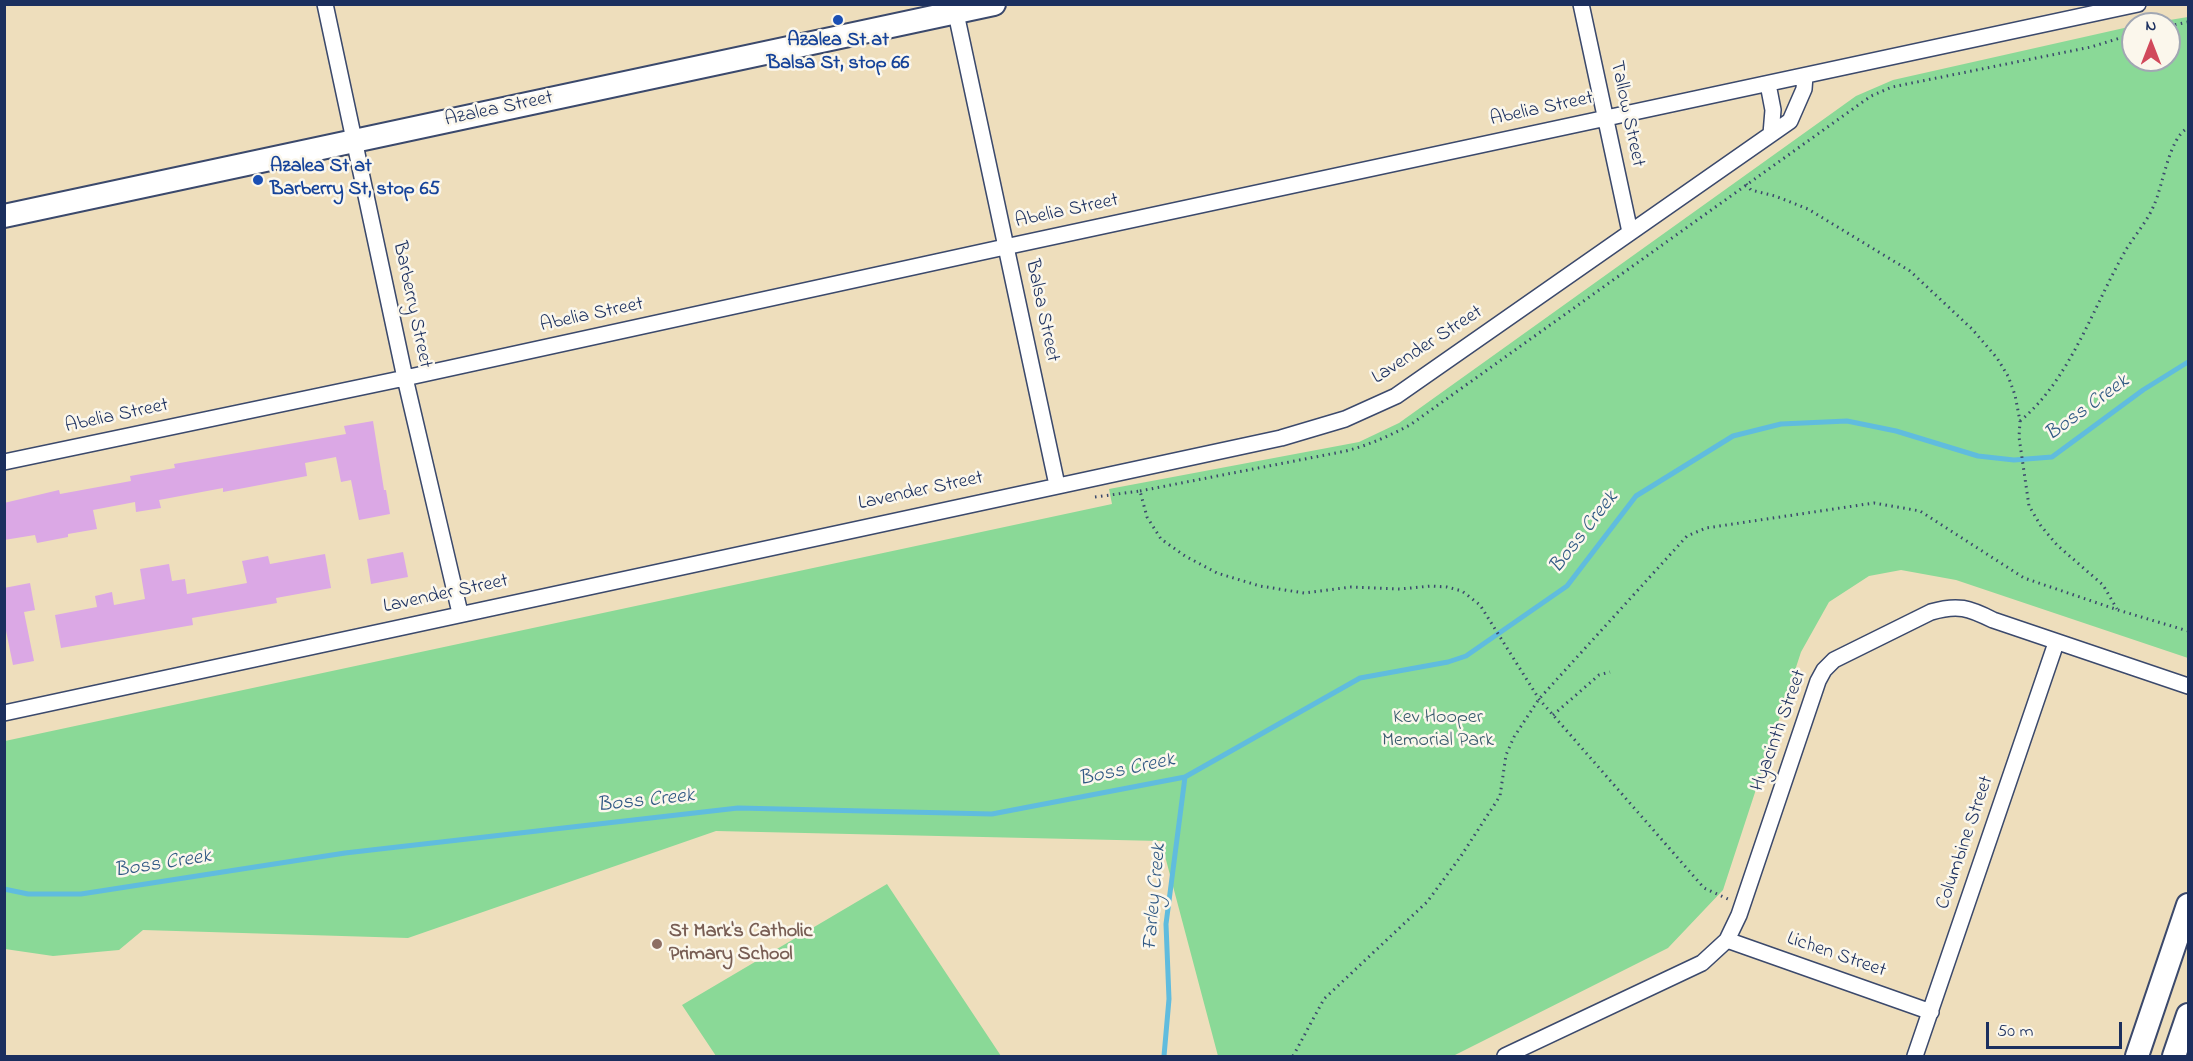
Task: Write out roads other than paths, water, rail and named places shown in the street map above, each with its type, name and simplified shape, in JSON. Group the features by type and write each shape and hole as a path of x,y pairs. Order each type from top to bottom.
{"street":[{"name":"Barberry Street","path":"325,4 405,378 460,613"},
{"name":"Azalea Street","path":"4,216 955,9 994,4"},
{"name":"Tallow Street","path":"1581,4 1630,232"},
{"name":"Abelia Street","path":"4,462 405,378 2138,4"},
{"name":"Balsa Street","path":"955,9 1057,484"},
{"name":"Lavender Street","path":"4,713 1057,484 1281,438 1345,419 1396,396 1790,121 1804,88 1805,76"},
{"path":"1768,84 1773,110 1771,134"},
{"name":"Hyacinth Street","path":"1505,1056 1702,963 1727,940 1742,906 1818,681 1824,669 1834,660 1931,612 1948,607 1968,608 1993,620 2056,643 2188,686"},
{"name":"Columbine Street","path":"1916,1056 2056,643"},
{"path":"2137,1056 2188,905"},
{"name":"Lichen Street","path":"1727,940 1931,1012"},
{"path":"2174,1056 2188,1015"}],"waterway":[{"name":"Boss Creek","path":"4,889 28,894 81,894 345,853 738,808 992,814 1185,777 1360,678 1448,662 1466,656 1567,586 1636,496 1733,436 1781,424 1847,421 1896,431 1978,456 2014,460 2052,457 2143,390 2188,362"},
{"name":"Farley Creek","path":"1164,1056 1169,999 1166,924 1185,777"}],"place":[{"name":"Azalea St at Balsa St, stop 66","path":"838,20"},
{"name":"Azalea St at Barberry St, stop 65","path":"258,180"},
{"name":"St Mark's Catholic Primary School","path":"657,944"}],"park label":[{"name":"Kev Hooper Memorial Park","path":"1438,730"}]}
